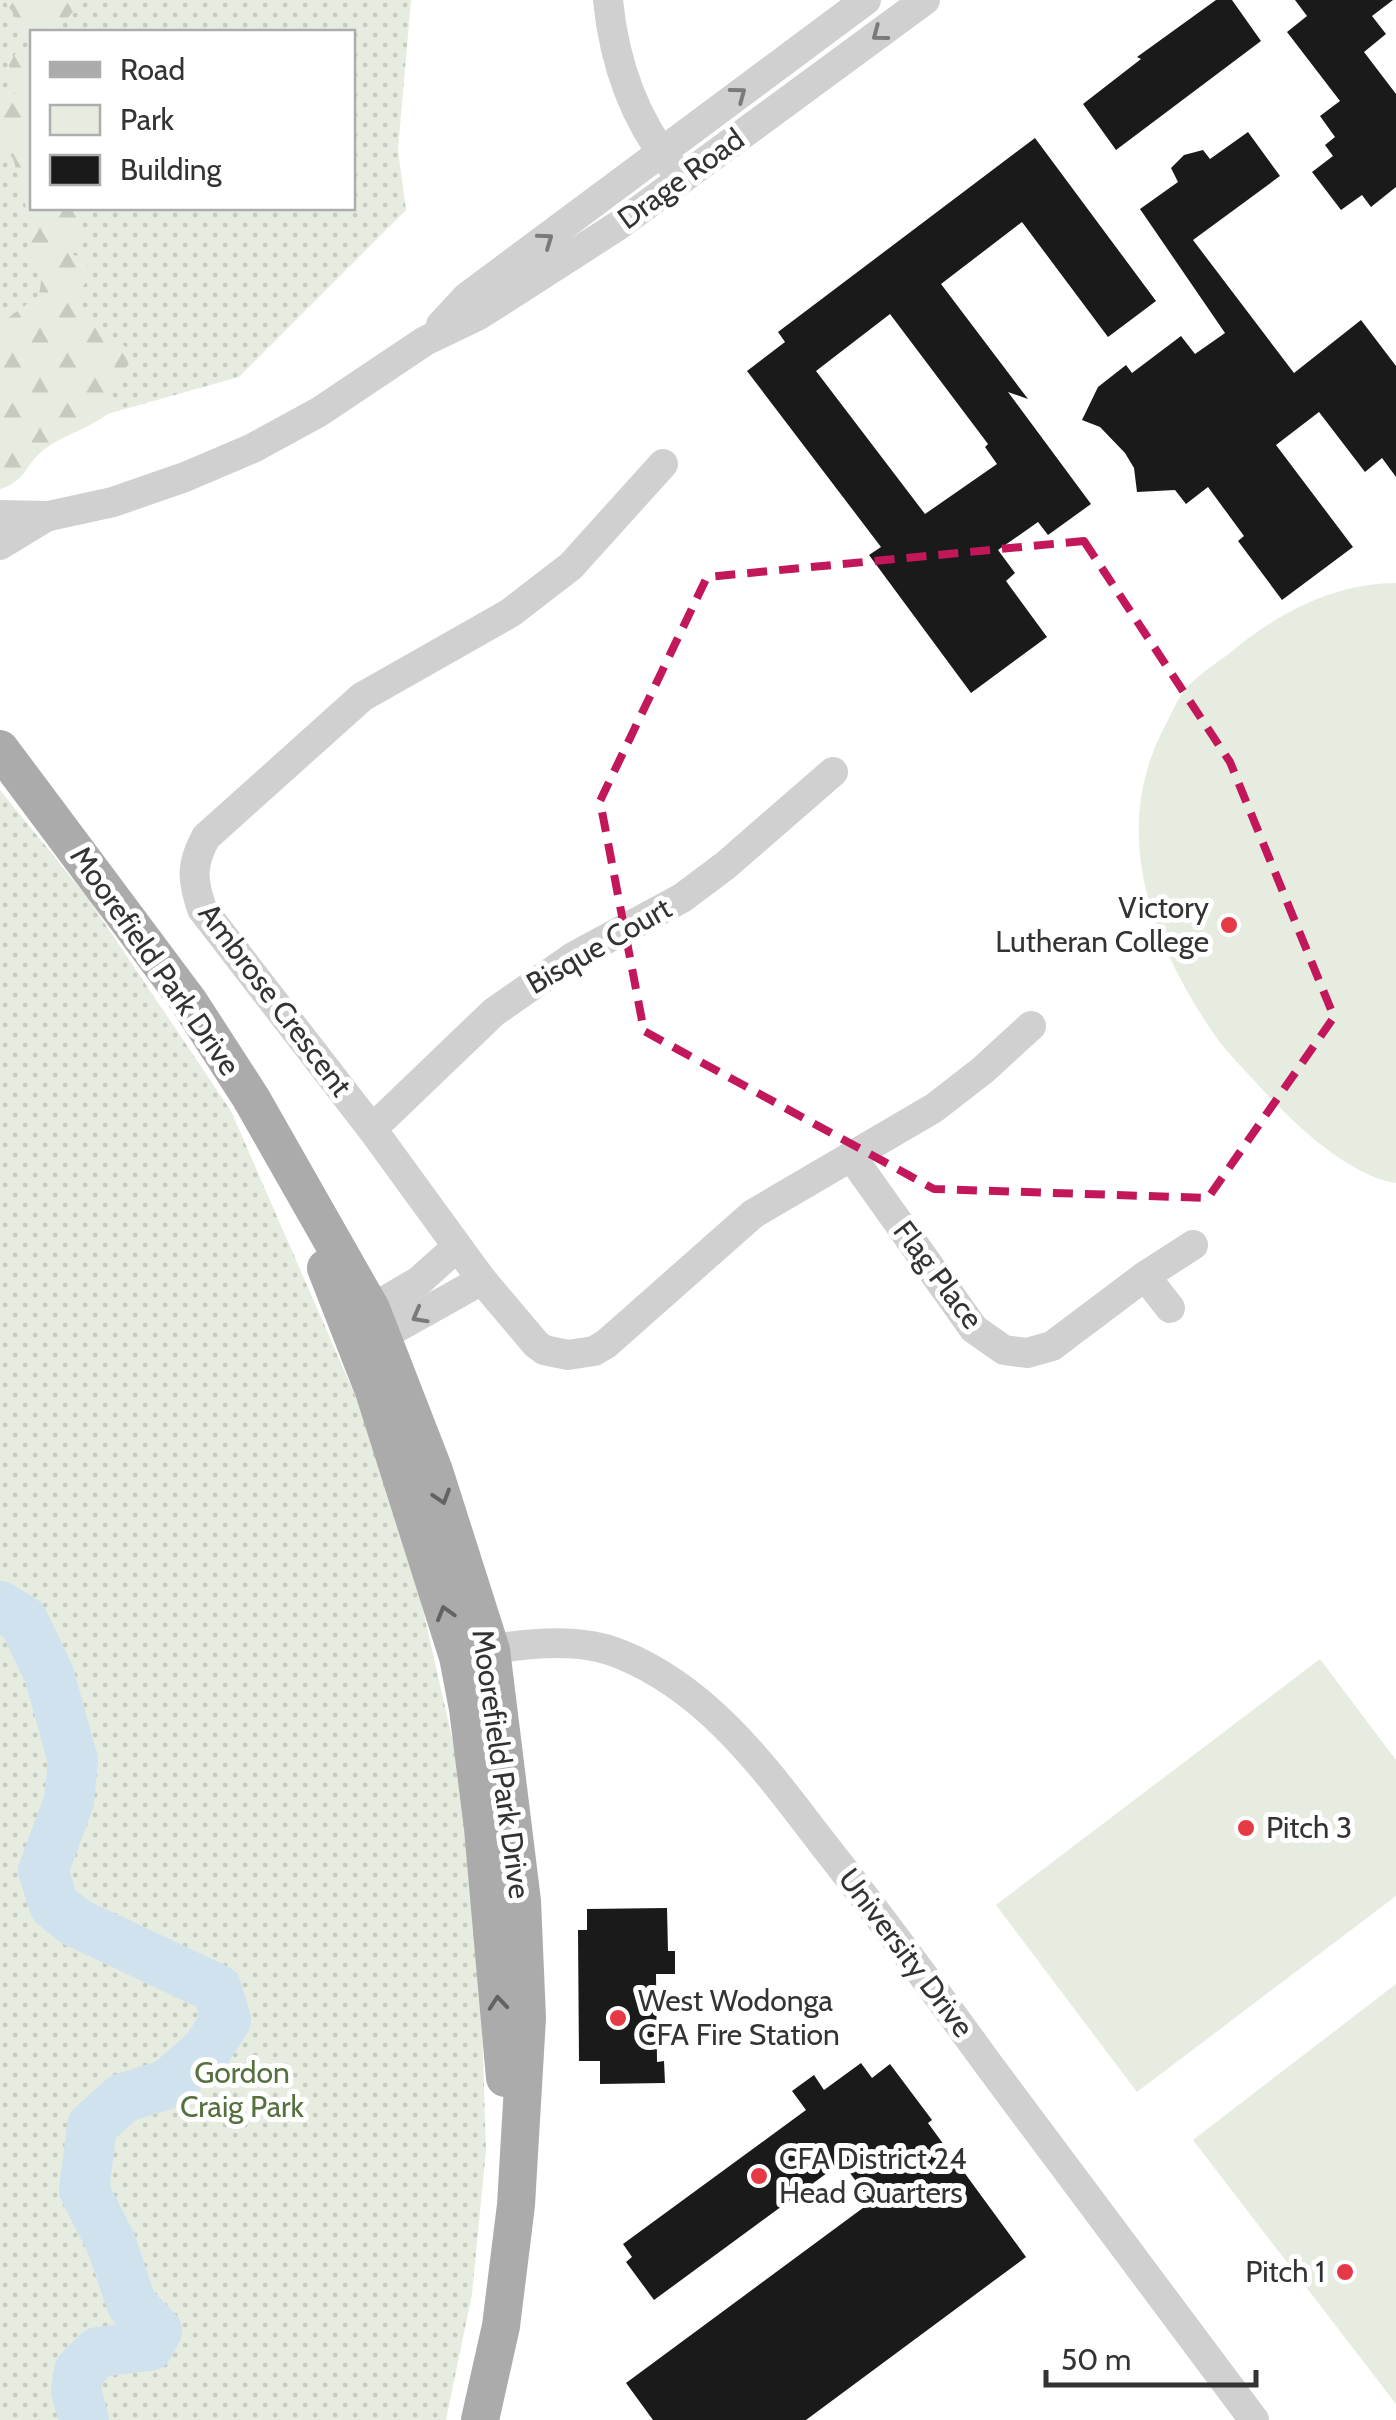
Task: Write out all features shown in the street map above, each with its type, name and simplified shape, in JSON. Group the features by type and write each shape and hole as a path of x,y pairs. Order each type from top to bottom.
{"main road":[{"name":"Moorefield Park Drive","path":"0,749 189,1002 299,1180 308,1224 368,1326 374,1390 474,1654 468,1709 483,1828 516,2205 501,2326 480,2420"}],"street":[{"path":"608,0 617,62 631,99 682,180"},
{"name":"Drage Road","path":"425,342 467,297 866,0"},
{"name":"Drage Road","path":"0,515 49,516 113,502 254,448 319,412 425,342 478,315 682,180 925,0"},
{"name":"Ambrose Crescent","path":"663,464 571,566 510,614 362,697 206,837 196,854 193,884 202,909 372,1129 482,1280 544,1350 568,1355 594,1351 606,1344 753,1214 934,1108 1031,1026"},
{"name":"Drage Road","path":"0,545 49,516"},
{"name":"Bisque Court","path":"372,1129 494,1012 573,957 682,898 726,865 832,772"},
{"name":"Flag Place","path":"851,1156 974,1329 1004,1350 1027,1353 1052,1346 1193,1246"},
{"path":"368,1326 457,1247"},
{"path":"1146,1276 1170,1308"},
{"path":"368,1326 482,1280"},
{"name":"University Drive","path":"474,1654 592,1646 619,1653 705,1706 759,1760 876,1912 1254,2420"}],"highlighted area":[{"path":"1084,541 1230,762 1334,1017 1208,1198 934,1189 644,1031 600,801 707,577"}],"green space":[{"path":"0,0 411,0 398,150 406,210 239,377 0,444"},
{"path":"4,0 81,0 59,26 30,30 28,34"},
{"path":"30,46 30,210 85,210 72,254 86,260 90,277 81,289 79,304 101,334 130,350 130,361 121,377 108,381 109,413 46,448 21,477 0,489 0,324 39,295 42,276 32,253 27,211 13,158 0,148 0,95 18,93 9,65 18,49"},
{"path":"1396,583 1396,1183 1359,1170 1322,1146 1274,1102 1221,1044 1193,1001 1156,925 1139,845 1140,805 1149,764 1189,685 1254,634 1292,611 1353,588"},
{"name":"Gordon Craig Park","path":"0,790 87,897 231,1111 395,1487 476,1843 486,2150 472,2294 446,2420 0,2420"},
{"name":"Pitch 3","path":"1320,1659 1396,1760 1396,1896 1137,2092 996,1905"},
{"name":"Pitch 1","path":"1396,1984 1396,2404 1193,2140"}],"building":[{"path":"1216,0 1232,0 1261,41 1116,150 1083,104 1141,59 1137,57"},
{"path":"1295,0 1393,0 1372,16 1386,34 1364,52 1396,94 1396,187 1371,207 1362,195 1341,210 1312,172 1333,156 1325,145 1335,137 1320,116 1340,101 1287,32 1307,16"},
{"path":"1248,132 1280,176 1193,240 1294,373 1361,320 1396,366 1396,477 1382,458 1365,472 1319,412 1276,445 1353,547 1282,600 1238,541 1244,536 1208,487 1186,504 1175,490 1137,492 1134,468 1125,453 1100,427 1082,420 1098,387 1126,365 1132,373 1181,336 1195,354 1225,333 1140,209 1178,182 1171,168 1184,155 1203,150 1210,159"},
{"path":"1035,138 1156,301 1108,337 1022,222 941,284 1028,399 1008,392 1091,504 1048,535 1038,522 998,550 1015,573 1006,581 1047,637 971,693 869,555 881,547 747,371 785,342 778,332","holes":["890,314 988,444 985,447 997,464 925,514 816,371"]},
{"name":"West Wodonga CFA Fire Station","path":"667,1908 668,1951 675,1951 675,1974 656,1974 657,2062 664,2061 665,2083 600,2084 600,2061 579,2061 578,1930 587,1930 587,1909"},
{"path":"861,2063 872,2078 890,2064 1026,2257 806,2420 653,2420 626,2383 871,2202 842,2162 654,2300 626,2262 632,2257 623,2244 806,2110 792,2091 814,2075 824,2090"}],"waterway":[{"path":"0,1606 23,1620 49,1674 73,1761 69,1801 43,1871 54,1905 75,1922 217,1989 226,2020 206,2051 168,2084 123,2098 92,2126 84,2190 111,2243 132,2305 157,2331 149,2346 98,2352 79,2371 76,2391 84,2420"}],"place":[{"name":"Victory Lutheran College","path":"1229,925"},
{"name":"Pitch 3","path":"1246,1828"},
{"name":"West Wodonga CFA Fire Station","path":"618,2018"},
{"name":"CFA District 24 Head Quarters","path":"759,2176"},
{"name":"Pitch 1","path":"1345,2272"}]}
